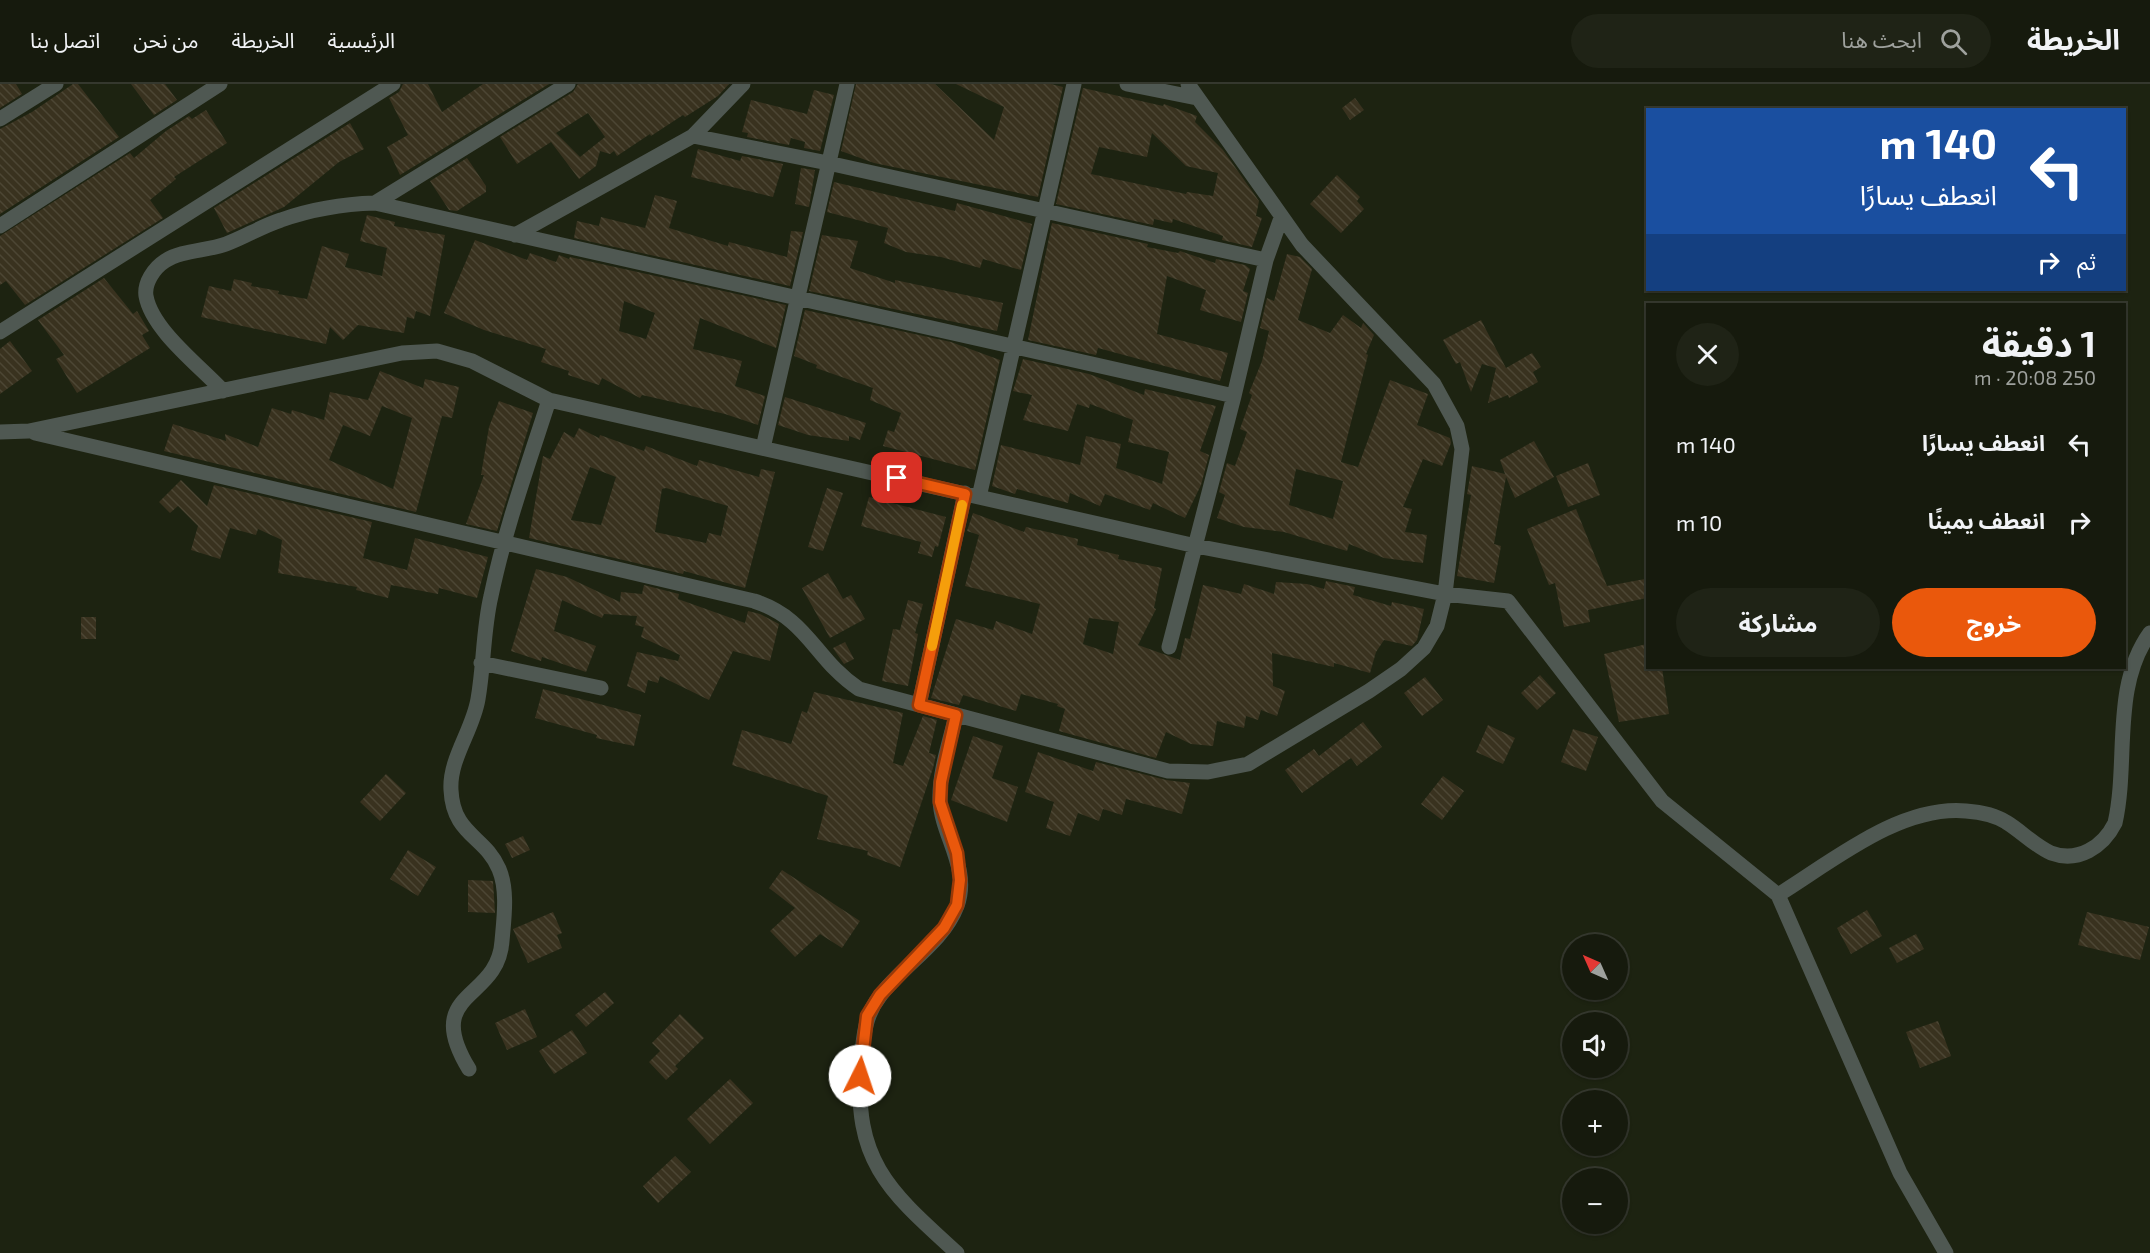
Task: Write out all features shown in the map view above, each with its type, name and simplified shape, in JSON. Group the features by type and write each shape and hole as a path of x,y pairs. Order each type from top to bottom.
{"street":[{"path":"0,119 56,84"},
{"path":"0,226 220,84"},
{"path":"0,332 393,84"},
{"path":"375,203 568,84"},
{"path":"515,235 693,136 743,84"},
{"path":"763,448 846,84"},
{"path":"919,705 1012,346 1074,84"},
{"path":"1127,84 1197,98"},
{"path":"29,431 776,608 796,622 826,661 859,689 1168,771 1208,772 1248,764 1369,692 1401,669 1424,648 1437,626 1445,594 1462,449 1457,426 1434,384 1302,245 1188,84"},
{"path":"693,136 828,163 1266,260"},
{"path":"223,391 166,332 152,313 146,294 148,280 154,272 164,261 226,244 279,220 318,209 375,203 1234,396"},
{"path":"1169,647 1234,396 1266,260 1281,218"},
{"path":"0,432 29,431 402,353 437,351 472,361 549,400 1196,546 1445,594 1508,600 1662,801 1778,895 1900,1173 1946,1253"},
{"path":"469,1070 455,1043 452,1022 456,1009 498,961 502,943 504,884 492,856 459,824 451,788 453,775 478,700 490,598 503,543 549,400"},
{"path":"1778,895 1894,824 1935,811 1970,811 1995,818 2042,848 2061,855 2082,854 2093,850 2110,834 2115,823 2128,682 2137,655 2150,633"},
{"path":"481,663 601,688"},
{"path":"956,715 941,782 940,802 957,853 960,880 957,905 944,928 880,995 867,1016 860,1076 866,1145 873,1162 887,1184 913,1214 957,1253"}],"building":[{"path":"0,84 16,84 22,94 0,108"},
{"path":"73,84 78,84 119,137 0,214 0,129 32,112"},
{"path":"131,84 165,84 177,100 154,115"},
{"path":"403,84 428,84 442,112 483,84 549,84 400,175 387,147 408,135 389,98 399,92"},
{"path":"578,84 729,84 718,96 651,136 650,134 617,156 614,151 610,154 600,151 596,166 579,179 551,142 517,164 500,137 573,92","holes":["588,113 605,137 580,157 556,133"]},
{"path":"856,84 935,84 994,140 1004,107 956,84 1051,84 1063,87 1038,197 874,163 841,151"},
{"path":"1083,88 1163,106 1164,104 1197,116 1195,122 1223,150 1259,201 1256,216 1262,218 1252,247 1222,240 1223,236 1173,219 1172,223 1154,219 1153,225 1056,204","holes":["1152,133 1186,166 1218,173 1213,196 1187,192 1186,194 1091,174 1099,147 1147,157"]},
{"path":"814,90 834,95 820,151 804,148 805,142 791,138 789,145 747,137 748,133 742,132 751,100 807,114"},
{"path":"1355,98 1364,110 1350,120 1342,108"},
{"path":"206,110 227,143 174,177 176,179 150,200 163,218 25,305 6,281 0,285 0,236 130,153 134,158 166,131 189,116 192,119"},
{"path":"350,123 364,149 339,162 284,207 227,233 214,208"},
{"path":"698,149 740,161 742,156 783,164 773,197 691,177"},
{"path":"467,158 486,186 486,192 457,211 449,210 430,181"},
{"path":"801,168 815,170 809,207 795,204"},
{"path":"1337,175 1360,197 1357,201 1364,209 1341,233 1310,204"},
{"path":"834,182 955,211 957,203 1032,224 1021,270 983,259 980,268 941,257 906,252 884,243 888,228 827,212"},
{"path":"655,195 677,201 669,228 728,246 729,242 787,257 791,231 803,232 790,286 574,238 577,221 599,226 601,217 645,228"},
{"path":"367,215 395,222 394,226 445,235 430,316 416,311 414,319 407,317 404,333 358,325 343,340 330,327 326,344 201,317 209,286 231,291 234,279 252,283 251,286 279,291 278,294 307,299 322,246 349,254 345,267 382,276 387,248 360,241"},
{"path":"1052,223 1148,244 1147,247 1178,253 1180,251 1215,263 1216,259 1245,265 1250,269 1243,291 1248,293 1241,322 1200,310 1206,290 1167,276 1157,334 1228,353 1220,381 1098,348 1096,355 1028,340"},
{"path":"822,235 858,241 850,268 895,283 895,280 1003,303 997,331 809,291"},
{"path":"475,240 527,260 530,253 556,262 559,255 786,305 776,348 700,318 693,349 742,361 735,386 765,396 758,425 725,414 642,395 640,398 602,378 599,385 568,375 569,371 541,362 546,349 484,330 444,313","holes":["624,301 655,313 646,339 619,331"]},
{"path":"1287,254 1300,257 1312,269 1298,320 1330,333 1343,315 1361,328 1363,323 1374,335 1366,354 1368,355 1341,462 1358,467 1390,380 1428,394 1417,425 1450,438 1451,443 1442,466 1423,459 1403,507 1412,509 1405,532 1427,535 1423,563 1384,558 1349,544 1347,551 1284,532 1244,527 1217,518 1225,495 1219,492 1227,463 1235,466 1247,432 1240,429 1252,395 1249,393 1262,361 1269,331 1260,328 1267,298 1274,301","holes":["1296,469 1343,481 1333,519 1289,505"]},
{"path":"104,278 133,314 137,311 149,331 142,335 150,348 77,393 56,359 64,355 38,320"},
{"path":"805,310 951,342 1000,360 975,470 883,446 888,430 894,432 901,413 870,400 873,388 816,368 817,365 794,356"},
{"path":"1481,320 1506,368 1532,353 1541,367 1533,372 1538,382 1509,398 1508,395 1488,403 1496,368 1482,364 1471,392 1460,362 1456,364 1443,340"},
{"path":"10,341 32,371 0,394 0,349"},
{"path":"1023,359 1089,374 1144,395 1145,389 1216,406 1200,451 1209,455 1201,485 1185,518 1153,503 1150,510 1105,494 1100,506 1070,493 1068,503 1017,489 1015,494 992,486 1001,445 1080,465 1086,436 1121,444 1116,468 1162,484 1169,452 1128,442 1133,420 1090,404 1089,408 1077,404 1068,431 1023,420 1032,395 1013,391"},
{"path":"380,371 423,388 425,379 459,387 452,418 442,416 416,512 164,451 173,424 226,441 225,434 258,447 272,408 291,414 292,410 324,420 330,392 368,400","holes":["382,406 412,418 393,489 329,460 343,425 370,436"]},
{"path":"785,397 866,423 860,440 849,436 849,441 808,435 778,425"},
{"path":"499,401 533,413 497,531 466,524 484,475 481,475 489,427"},
{"path":"579,428 599,438 600,435 644,451 646,446 697,466 699,460 759,477 761,469 775,472 745,588 684,571 683,574 529,538 543,456 550,459 564,432 574,438","holes":["590,467 616,477 601,525 571,520","666,488 728,506 721,536 709,533 706,543 655,532 662,489"]},
{"path":"1534,441 1554,477 1515,498 1506,477 1494,544 1501,546 1494,583 1457,576 1471,495 1467,494 1472,466 1505,474 1500,460"},
{"path":"1588,463 1600,495 1568,507 1556,476"},
{"path":"181,480 207,506 214,485 372,522 363,558 407,570 415,538 488,557 477,598 439,588 438,594 391,585 388,598 356,590 357,587 278,573 282,540 258,529 256,535 230,528 220,559 191,550 198,526 178,506 170,513 159,502"},
{"path":"827,488 843,493 823,551 808,547"},
{"path":"869,497 946,517 938,547 935,546 932,557 918,553 921,542 861,526"},
{"path":"1576,509 1607,586 1645,579 1646,598 1588,610 1590,622 1564,627 1555,583 1549,585 1527,529"},
{"path":"973,513 1024,532 1026,527 1078,539 1077,545 1119,555 1118,559 1162,568 1154,608 1156,609 1138,645 1180,660 1185,638 1190,639 1203,585 1241,594 1244,584 1274,594 1276,582 1307,584 1324,589 1326,581 1355,587 1353,595 1391,606 1392,602 1424,609 1417,640 1412,646 1384,640 1376,652 1370,673 1334,663 1334,667 1272,653 1273,686 1285,691 1277,716 1261,710 1258,720 1246,716 1244,728 1217,721 1213,746 1191,744 1166,732 1156,758 1059,731 1065,709 1057,706 1058,704 1021,694 1016,711 963,695 959,705 931,698 956,619 993,630 996,621 1032,634 1040,604 965,586 979,535 967,531","holes":["1089,618 1119,622 1113,654 1083,644"]},
{"path":"536,569 567,577 620,602 621,592 642,594 644,585 679,594 678,599 745,623 748,611 760,614 779,624 770,661 733,651 709,700 660,676 658,683 648,680 645,693 627,686 637,652 678,661 680,655 641,637 644,627 635,625 637,616 604,614 602,618 562,600 554,631 596,646 586,672 542,657 541,661 511,651"},
{"path":"828,573 843,599 851,595 865,619 830,638 802,588"},
{"path":"908,600 923,604 915,633 918,634 908,686 882,681 893,629 900,630"},
{"path":"81,617 96,617 96,639 81,639"},
{"path":"845,642 854,659 844,664 833,648"},
{"path":"1646,644 1646,669 1662,669 1669,714 1619,722 1604,654"},
{"path":"1540,675 1556,693 1537,710 1521,693"},
{"path":"1425,677 1443,700 1422,716 1404,693"},
{"path":"543,689 641,715 634,746 596,738 597,735 535,718"},
{"path":"814,692 903,713 893,763 903,766 923,716 937,720 929,753 936,755 933,768 900,867 867,855 868,851 817,839 828,796 732,765 742,730 791,744 802,711 807,713"},
{"path":"1363,722 1382,747 1357,766 1351,758 1302,793 1285,770 1314,749 1319,756"},
{"path":"1488,725 1515,738 1503,764 1476,752"},
{"path":"1573,729 1598,737 1586,771 1561,762"},
{"path":"973,736 1003,746 992,778 1018,787 1007,822 951,800"},
{"path":"1038,752 1093,771 1096,762 1166,780 1190,783 1182,814 1126,799 1122,815 1103,809 1099,821 1078,813 1070,836 1046,828 1054,802 1025,792"},
{"path":"386,774 406,793 380,821 360,802"},
{"path":"1443,776 1464,791 1442,820 1421,804"},
{"path":"523,836 530,850 512,858 505,844"},
{"path":"408,850 436,867 418,896 390,879"},
{"path":"782,870 860,921 842,948 820,934 795,957 770,931 795,908 769,888"},
{"path":"468,880 493,881 495,913 468,912"},
{"path":"1867,910 1882,936 1851,954 1837,928"},
{"path":"553,912 562,933 557,935 562,948 528,963 513,929"},
{"path":"2087,912 2149,927 2140,960 2078,945"},
{"path":"1916,934 1924,949 1897,963 1889,948"},
{"path":"605,992 614,1003 586,1027 575,1015"},
{"path":"525,1009 537,1037 507,1050 495,1023"},
{"path":"680,1014 704,1038 675,1066 678,1069 666,1080 649,1062 660,1051 652,1043"},
{"path":"1938,1021 1951,1056 1920,1068 1906,1032"},
{"path":"572,1030 587,1053 554,1074 539,1051"},
{"path":"730,1079 753,1103 710,1144 687,1119"},
{"path":"675,1156 691,1172 658,1203 643,1186"}],"slow traffic":[{"path":"932,646 962,505"}],"route":[{"path":"860,1076 867,1016 880,995 944,928 957,905 960,880 957,853 940,802 941,782 956,715 919,705 965,494 897,478"}]}
